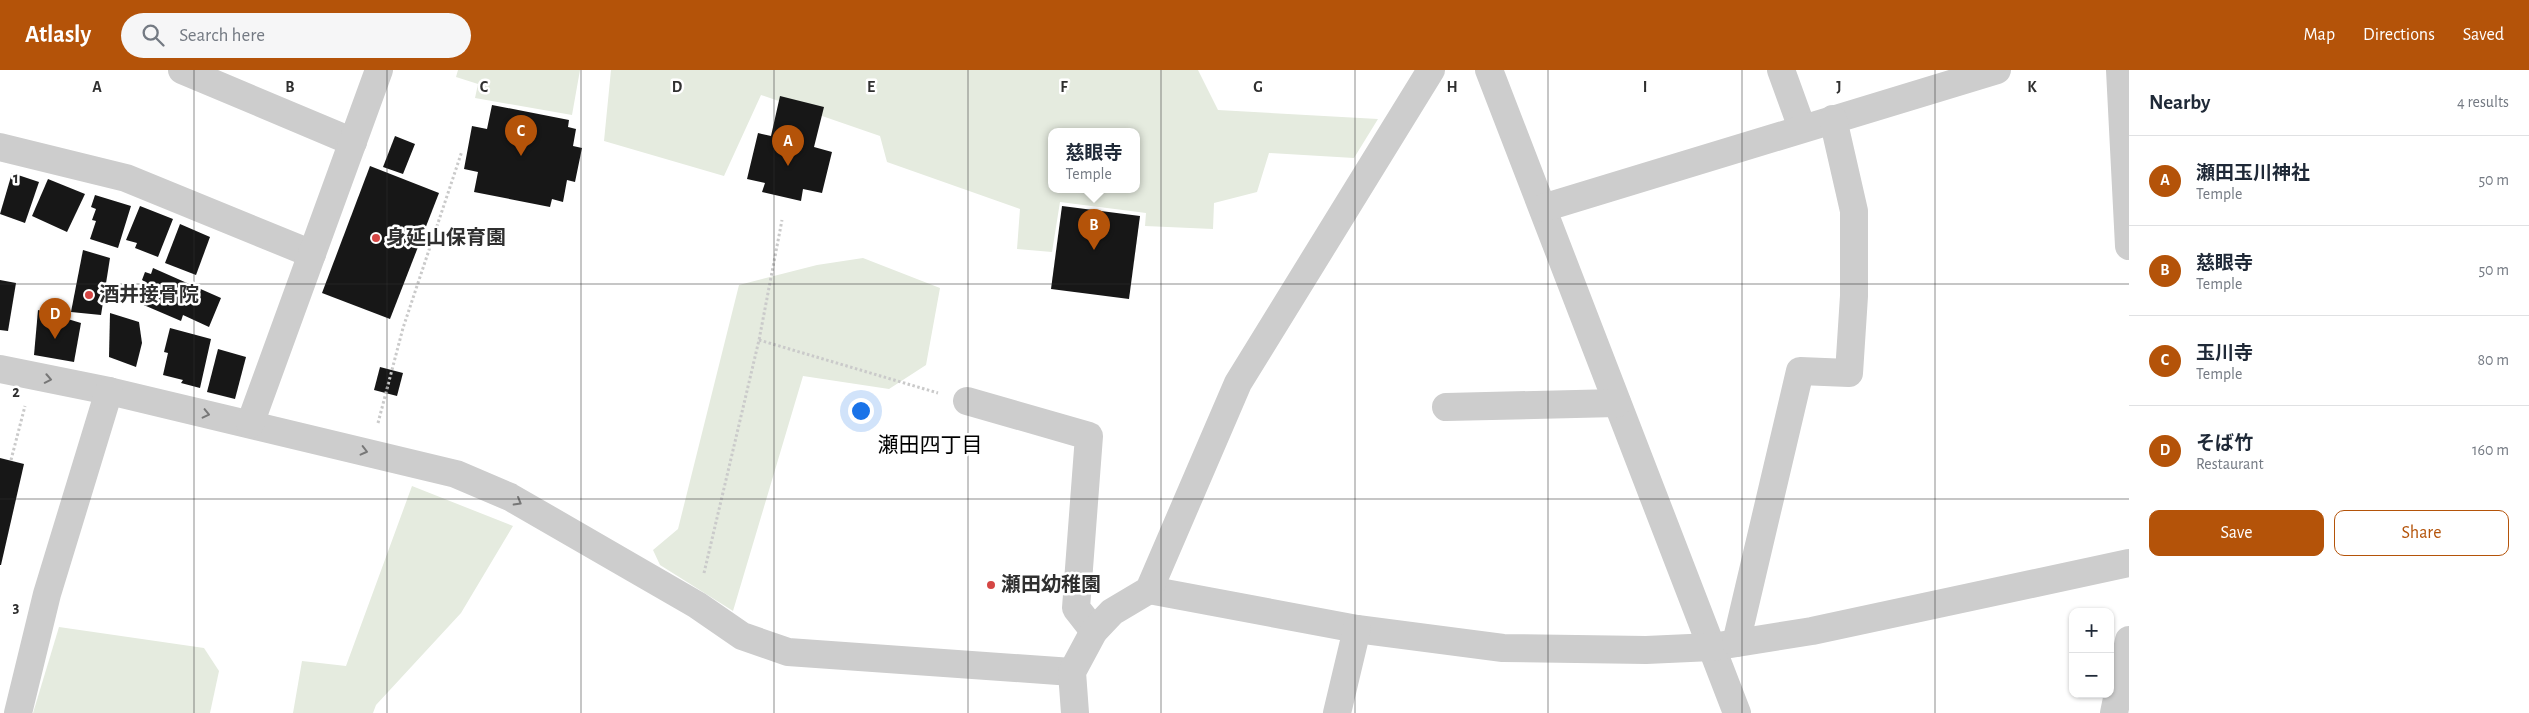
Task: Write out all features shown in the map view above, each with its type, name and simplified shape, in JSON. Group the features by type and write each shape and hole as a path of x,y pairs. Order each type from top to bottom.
{"street":[{"path":"182,70 353,142"},
{"path":"250,424 379,70"},
{"path":"1075,713 1072,672 1094,631 1112,612 1149,590 1238,383 1431,70"},
{"path":"1489,70 1618,403 1724,645 1737,713"},
{"path":"1781,70 1802,128"},
{"path":"1543,208 1997,70"},
{"path":"2120,70 2129,246"},
{"path":"1724,645 1800,371 1849,373 1854,296 1854,211 1833,119"},
{"path":"0,147 126,178 312,254"},
{"path":"0,369 109,391 456,474 510,497 697,605 742,636 788,652 1072,672"},
{"path":"18,713 47,594 109,391"},
{"path":"967,401 1090,436 1076,608 1094,631"},
{"path":"1446,407 1618,403"},
{"path":"1149,590 1357,629 1503,648 1646,650 1724,645 1812,631 2129,563"},
{"path":"1337,713 1357,629"},
{"path":"2114,713 2129,640"}],"path":[{"path":"370,453 403,328 462,151"},
{"path":"706,566 759,340 782,220"},
{"path":"759,340 967,401"},
{"path":"11,460 25,406"}],"shaded area":[{"path":"458,70 580,70 572,115 475,98 478,84 456,77"},
{"path":"611,70 1198,70 1218,110 1378,119 1354,158 1269,153 1257,192 1214,203 1213,229 1145,226 1146,213 1060,202 1052,252 1017,249 1020,209 887,162 880,136 761,95 724,176 604,141"},
{"path":"863,258 940,288 926,365 889,389 803,376 733,611 660,565 653,550 678,529 739,285 817,265"},
{"path":"412,486 513,526 461,613 376,705 373,713 293,713 302,661 346,666"},
{"path":"59,627 204,648 219,671 210,713 33,713"}],"building":[{"path":"780,96 824,107 814,147 832,152 822,193 803,189 801,201 762,192 765,183 747,179 758,133 771,136"},
{"path":"492,105 569,120 568,127 576,129 573,146 582,148 575,182 567,180 563,202 552,199 550,207 474,192 478,172 464,169 472,126 487,129"},
{"path":"395,136 415,144 403,174 383,167"},
{"path":"370,166 439,193 390,319 322,293"},
{"path":"12,173 39,182 25,223 0,214"},
{"path":"48,179 85,194 67,232 32,216"},
{"path":"95,195 131,206 118,248 90,239 96,221 92,220 96,209 91,207"},
{"path":"140,206 173,219 158,257 135,248 137,243 126,240"},
{"path":"1062,206 1140,216 1129,299 1051,289"},
{"path":"180,224 210,237 196,275 165,263"},
{"path":"83,250 110,258 101,315 71,312"},
{"path":"153,268 221,298 209,327 183,315 181,321 139,303 147,283 142,280 145,272 151,274"},
{"path":"0,280 16,283 8,331 0,330"},
{"path":"38,310 81,323 74,362 34,355"},
{"path":"110,313 139,322 142,343 136,367 109,357"},
{"path":"170,328 211,339 200,388 181,383 183,380 163,375 168,353 164,352"},
{"path":"218,349 246,357 235,399 207,392"},
{"path":"380,367 403,373 397,396 374,390"},
{"path":"0,458 24,464 1,565 0,565"}],"place":[{"name":"玉川寺","path":"521,156"},
{"name":"瀬田玉川神社","path":"788,166"},
{"name":"身延山保育園","path":"376,238"},
{"name":"慈眼寺","path":"1094,250"},
{"name":"酒井接骨院","path":"89,295"},
{"name":"そば竹","path":"55,339"},
{"name":"瀬田幼稚園","path":"991,585"}],"district":[{"name":"瀬田四丁目","path":"930,445"}]}
